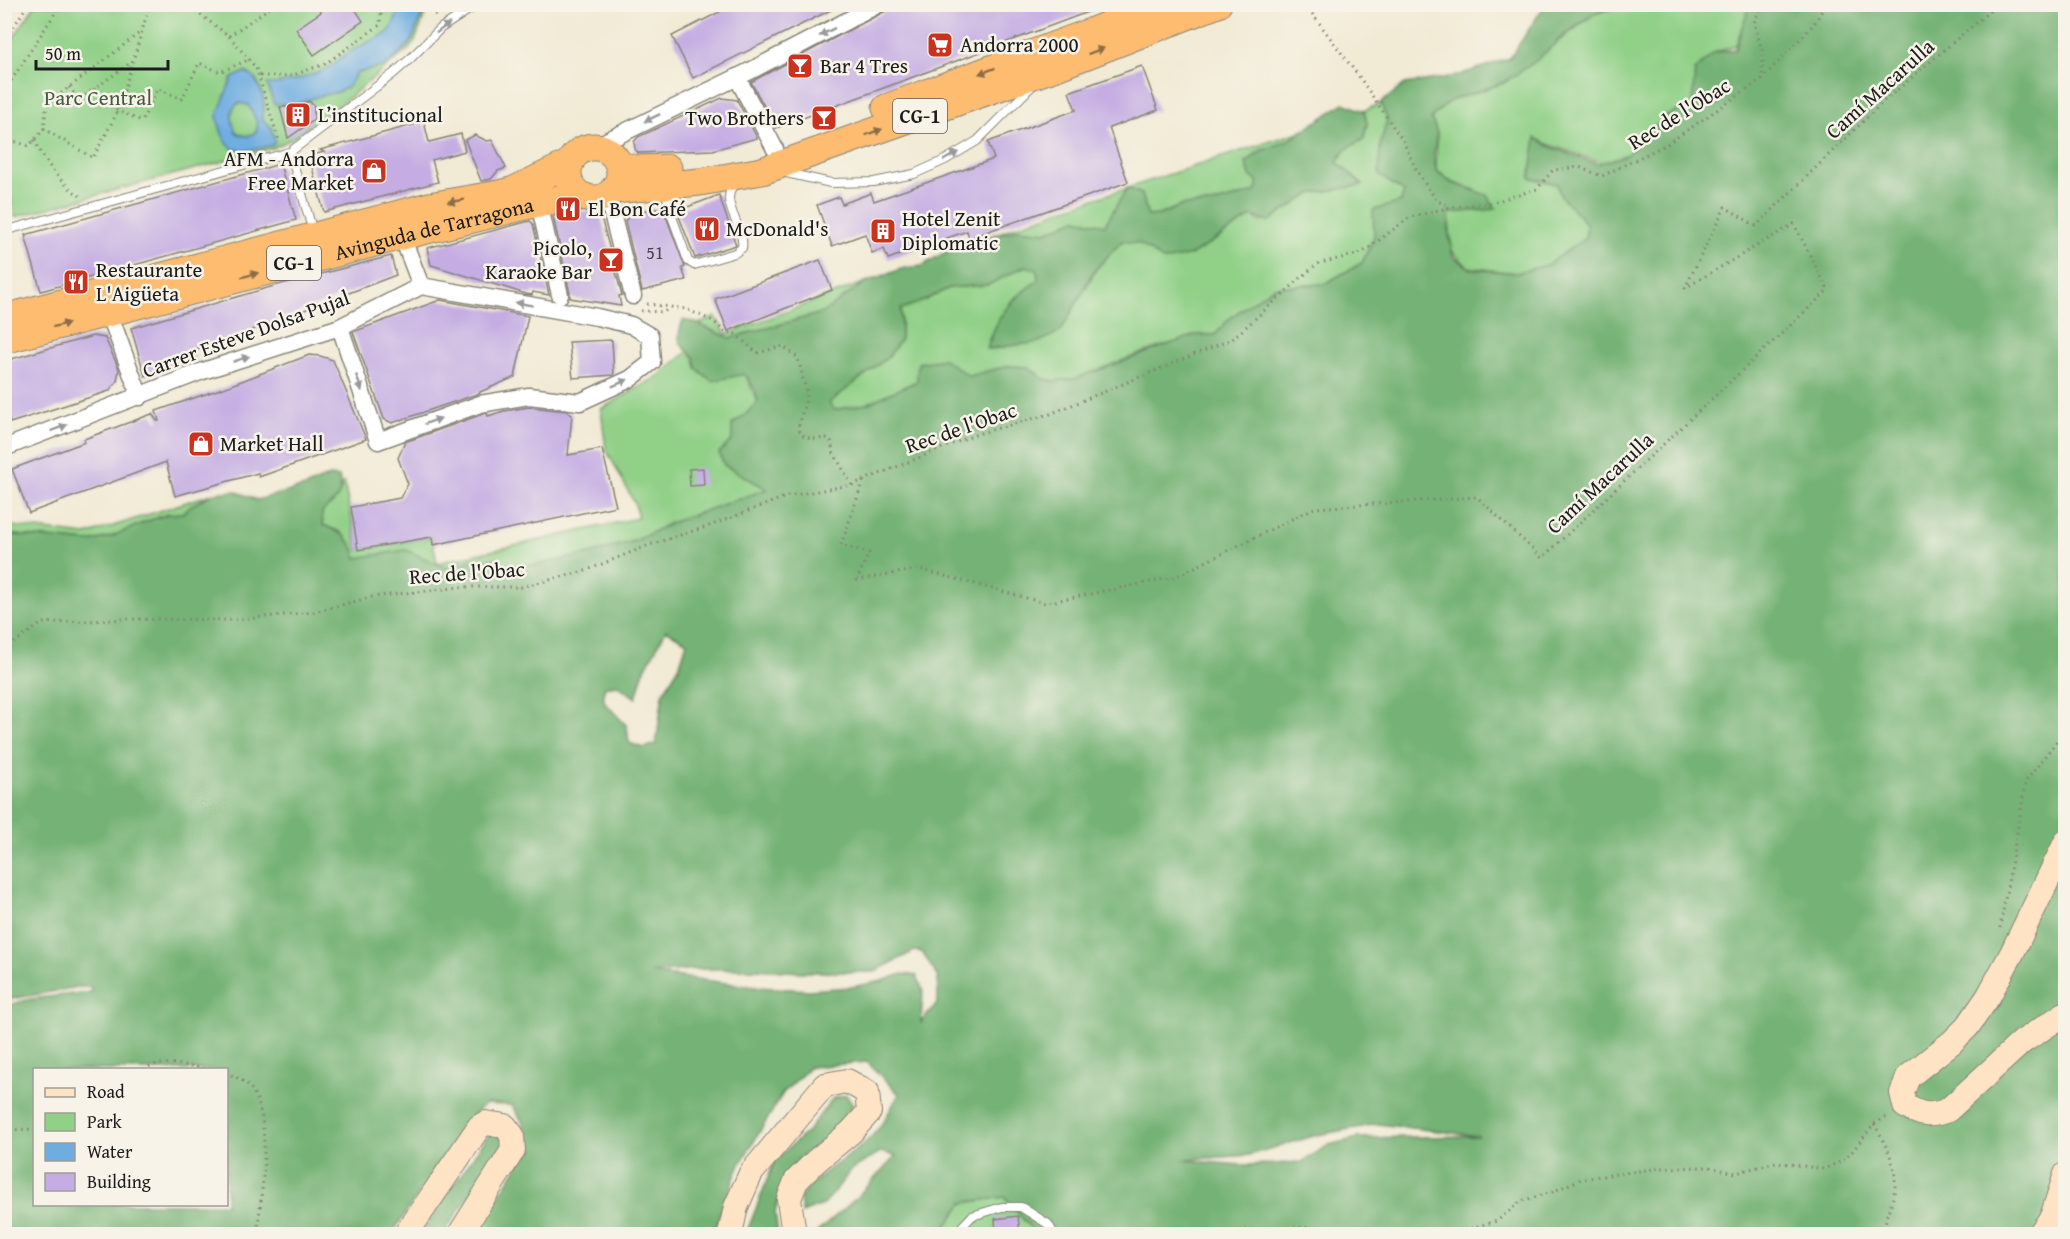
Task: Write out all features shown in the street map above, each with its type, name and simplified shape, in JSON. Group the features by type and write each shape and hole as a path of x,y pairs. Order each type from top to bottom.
{"highway":[{"name":"Avinguda de Tarragona","path":"606,186 665,185 744,175 775,158 1159,4"},
{"name":"Avinguda de Tarragona","path":"4,340 402,236 574,196 606,186 636,169 705,166 775,158 1059,66 1218,4"},
{"name":"CG-1","path":"570,163 578,152 594,147"},
{"path":"570,163 569,179 572,186 606,186 610,152 594,147"},
{"name":"Avinguda de Tarragona","path":"4,318 429,206 514,190 570,163"}],"main road":[{"path":"2066,842 1988,997 1968,1026 1952,1042 1908,1077 1902,1093 1905,1106 1927,1114 1939,1114 1948,1110 2022,1042 2066,1013"},
{"path":"730,1234 736,1207 751,1173 825,1085 847,1081 867,1092 869,1112 851,1132 796,1181 789,1199 794,1234"},
{"path":"406,1234 479,1127 486,1123 505,1126 512,1135 513,1150 460,1234"},
{"path":"2040,1234 2052,1217 2066,1174"}],"street":[{"path":"594,147 879,4"},
{"path":"737,77 775,158"},
{"path":"606,186 633,296"},
{"path":"539,203 560,295"},
{"path":"340,327 378,441 480,404 529,396 580,402 630,379 652,362 650,336 631,325 421,286 402,236"},
{"name":"Carrer Esteve Dolsa Pujal","path":"4,448 200,372 340,327 421,286"},
{"path":"109,313 140,397"}],"lane":[{"path":"4,231 286,153 393,74 441,28 478,4"},
{"path":"775,158 781,172 831,183 874,182 914,174 945,160 976,141 1028,90 1059,66"},
{"path":"286,153 314,236"},
{"path":"665,185 669,208 688,261 694,265 735,253 742,248 744,241 732,214 729,200 733,184 744,175"},
{"path":"955,1234 972,1216 1002,1207 1021,1207 1048,1224 1054,1234"}],"path":[{"path":"4,42 28,4"},
{"path":"4,97 7,87 61,4"},
{"path":"44,129 93,158 118,111 150,4"},
{"path":"186,4 229,36 256,68 286,153"},
{"path":"229,36 275,4"},
{"path":"260,76 290,76 325,64 380,26 382,4"},
{"path":"1305,4 1403,141 1418,173 1437,201 1450,207"},
{"path":"1762,4 1754,23 1763,53 1762,79"},
{"name":"Rec de l'Obac","path":"4,650 42,623 129,619 233,620 314,612 372,597 395,594 461,587 521,587 585,571 649,545 709,526 788,496 852,485 977,434 1050,414 1232,339 1317,264 1362,254 1410,217 1450,207 1491,203 1537,189 1553,170 1579,167 1602,176 1667,144 1762,79 1814,24 1826,4"},
{"name":"Camí Macarulla","path":"863,481 841,545 869,553 857,580 919,568 1046,603 1175,577 1314,508 1477,497 1542,558 1828,290 1794,224 1685,288 1725,207 1756,226 1884,101 1998,4"},
{"path":"4,138 29,146 44,129 45,110 50,102 142,30"},
{"path":"94,88 118,111 142,121 158,88 182,99 200,63 220,72 249,60"},
{"path":"69,87 80,100 133,61"},
{"path":"34,140 50,169 68,188 94,206"},
{"path":"633,296 644,303 686,309 713,321 726,333 733,332 757,353 783,346 798,358 807,395 799,425 800,433 805,437 815,439 828,438 831,441 833,452 852,485"},
{"path":"2000,929 2026,781 2066,729"},
{"path":"146,1068 167,1063 198,1068"},
{"path":"228,1073 247,1084 258,1102 262,1122 264,1172 257,1234"},
{"path":"1442,1234 1497,1221 1521,1201 1552,1192 1581,1179 1660,1168 1709,1167 1736,1173 1776,1162 1824,1169 1846,1159 1874,1124 1905,1106"},
{"path":"1874,1124 1889,1153 1894,1178 1894,1192 1885,1221 1887,1234"},
{"path":"4,1130 33,1129"},
{"path":"1216,1234 1271,1229 1323,1228 1343,1234"},
{"path":"1312,1234 1323,1228"}],"green space":[{"name":"Parc Central","path":"35,5 429,5 415,41 409,49 345,101 291,139 273,148 15,217 5,174 4,52"},
{"path":"1545,5 1624,5 1594,14 1564,35 1536,61 1503,83 1450,101 1431,118 1437,133 1434,154 1436,170 1450,182 1487,195 1496,209 1449,213 1449,235 1453,256 1471,269 1516,273 1547,265 1585,238 1587,224 1561,196 1557,184 1530,178 1536,138 1551,147 1597,164 1626,155 1666,116 1692,105 1695,70 1714,53 1735,49 1750,5 2065,5 2065,1234 1032,1234 1031,1228 1004,1197 963,1203 943,1230 947,1234 815,1234 853,1201 896,1156 880,1152 851,1170 825,1204 802,1213 800,1198 807,1189 873,1135 899,1094 867,1062 810,1067 783,1093 739,1166 714,1234 473,1234 513,1174 527,1145 525,1128 512,1105 485,1104 467,1121 392,1234 5,1234 4,1006 31,999 91,992 91,987 78,987 5,1000 5,534 89,542 113,536 168,514 182,513 214,493 235,491 257,500 305,487 329,476 339,477 340,493 335,501 322,512 323,525 349,540 357,558 406,550 446,568 473,560 497,558 502,564 535,565 590,554 637,540 673,522 767,489 724,465 719,453 732,440 732,425 758,402 755,390 745,374 712,381 696,368 694,357 680,342 679,333 683,320 730,338 822,313 866,282 904,268 922,266 956,246 1019,229 1046,232 1076,219 1105,225 1127,188 1142,194 1148,216 1159,215 1183,205 1212,204 1255,192 1258,182 1250,176 1246,162 1264,150 1289,140 1344,103 1364,111 1367,123 1364,139 1346,149 1337,162 1363,185 1310,194 1268,222 1252,216 1192,255 1164,261 1140,244 1122,241 1093,272 1061,331 1039,342 987,349 1000,317 1012,302 1038,280 1037,269 1025,266 988,285 949,288 901,309 901,339 888,357 829,403 834,410 866,404 917,381 918,363 944,359 969,376 1008,366 1029,367 1044,379 1055,381 1074,379 1195,335 1215,335 1231,317 1274,287 1324,284 1362,263 1374,237 1373,210 1401,202 1404,192 1379,175 1380,146 1387,120 1381,103 1405,84 1456,76 1510,58","holes":["666,630 687,642 679,667 663,693 656,744 644,748 629,743 627,726 604,702 604,687 617,685 636,698 643,673","914,951 922,952 938,977 938,1002 921,1022 923,990 916,975 902,974 882,981 851,987 809,990 757,987 650,973 696,969 874,972","1378,1124 1479,1136 1358,1138 1329,1145 1302,1162 1242,1165 1182,1160 1249,1155 1317,1135"]},
{"path":"1624,5 1750,5 1736,45 1714,53 1692,106 1666,116 1626,155 1602,163 1536,140 1531,176 1557,184 1560,194 1587,224 1586,238 1547,265 1516,273 1468,267 1452,251 1448,213 1496,208 1475,190 1454,183 1436,170 1437,133 1431,118 1449,101 1504,83 1594,14"},
{"path":"1381,103 1387,120 1380,146 1404,192 1401,202 1374,237 1362,263 1324,284 1274,287 1231,317 1215,335 1199,335 1153,349 1074,379 1055,381 1044,379 1029,367 1008,366 969,376 918,381 866,404 834,410 828,403 888,357 901,339 901,309 949,288 988,285 1025,266 1037,269 1038,280 1012,300 989,339 988,349 1003,348 1070,315 1097,268 1122,241 1146,245 1164,261 1192,254 1252,216 1261,222 1281,213 1310,194 1351,174 1336,162 1346,149 1364,139 1367,123 1364,111"},
{"path":"1305,130 1289,141 1261,149 1246,162 1250,176 1258,182 1256,192 1212,204 1183,205 1156,216 1147,216 1142,194 1127,188"},
{"path":"1127,188 1105,225 1076,219 1046,232 1019,229 976,241 1066,208"},
{"path":"866,282 822,313 730,338 698,324 716,317 726,334"},
{"path":"689,351 745,374 758,402 732,424 735,439 724,465 768,489 673,522 637,540 590,554 535,565 502,564 497,558 473,560 446,568 406,550 357,558 341,532 323,525 320,509 342,488 341,484 344,483 358,550 432,537 437,563 638,518 635,504 606,449 601,409 657,377"},
{"path":"214,493 182,513 168,514 113,536 89,542 5,534 5,525 86,535"},
{"path":"846,1095 853,1109 850,1121 799,1158 785,1175 775,1213 778,1234 746,1234 775,1160 807,1132 833,1098"},
{"path":"489,1134 496,1134 502,1139 502,1149 445,1234 420,1234"},
{"path":"1004,1197 1031,1228 1032,1234 982,1234 967,1229 965,1234 947,1234 943,1230 963,1203"}],"water":[{"path":"402,4 423,5 424,10 411,42 385,66 357,73 348,87 338,92 297,104 274,104 267,84 292,81 320,71 334,64 350,51 387,33"},
{"path":"245,72 256,81 261,90 264,105 263,120 271,127 275,142 272,145 242,151 229,145 224,139 217,116 232,78","holes":["239,103 248,105 255,117 257,130 245,136 236,132 232,112"]}],"building":[{"path":"316,4 352,4 363,21 314,55 296,29 321,12"},
{"path":"735,4 843,4 693,78 672,36"},
{"path":"899,4 1104,4 1104,6 776,128 751,82"},
{"path":"1142,66 1158,110 1109,128 1128,182 969,238 967,231 888,259 884,249 872,253 865,234 832,246 817,205 839,197 842,204 871,193 874,201 994,159 988,142 1076,110 1069,92"},
{"path":"722,98 737,100 757,138 713,150 638,153 635,149 634,142 638,137"},
{"name":"L’institucional","path":"309,101 314,106 314,120 288,138 280,107 298,106"},
{"name":"AFM - Andorra Free Market","path":"424,122 429,142 461,134 465,151 432,160 438,182 324,212 309,156 324,152 320,150"},
{"path":"475,135 487,141 492,140 506,168 498,171 491,179 481,181 465,140"},
{"path":"280,164 296,220 41,291 25,235"},
{"name":"McDonald's","path":"719,195 736,245 695,258 677,211"},
{"path":"598,206 622,295 619,296 621,306 570,298 553,216 591,211"},
{"path":"663,208 685,267 682,268 686,280 642,291 625,221 632,212"},
{"path":"530,221 533,224 549,295 533,292 532,295 526,294 431,265 427,248"},
{"path":"391,256 396,275 231,338 193,350 197,361 145,376 131,328 274,286"},
{"path":"820,260 832,290 728,331 715,299"},
{"path":"440,300 528,316 515,377 480,393 392,423 384,419 353,332"},
{"path":"93,336 105,338 119,369 117,381 109,391 10,423 4,401 4,361"},
{"path":"612,340 614,375 573,378 569,342"},
{"path":"309,355 333,360 366,439 259,477 258,473 175,496 166,462 29,513 12,469 152,414 159,421 156,411"},
{"path":"529,407 567,411 572,415 568,455 602,449 616,506 433,545 432,537 358,550 351,507 400,498 408,484 398,458 405,442 483,414 487,413 488,416"},
{"path":"703,468 704,485 690,486 689,469"},
{"path":"1018,1216 1020,1234 996,1234 995,1219"}],"place":[{"name":"Andorra 2000","path":"940,45"},
{"name":"Bar 4 Tres","path":"800,66"},
{"name":"L’institucional","path":"298,115"},
{"name":"Two Brothers","path":"824,118"},
{"name":"AFM - Andorra Free Market","path":"374,171"},
{"name":"El Bon Café","path":"568,209"},
{"name":"McDonald's","path":"707,229"},
{"name":"Hotel Zenit Diplomatic","path":"883,231"},
{"name":"Picolo, Karaoke Bar","path":"611,260"},
{"name":"Restaurante L'Aigüeta","path":"76,282"},
{"name":"Market Hall","path":"201,444"}]}
